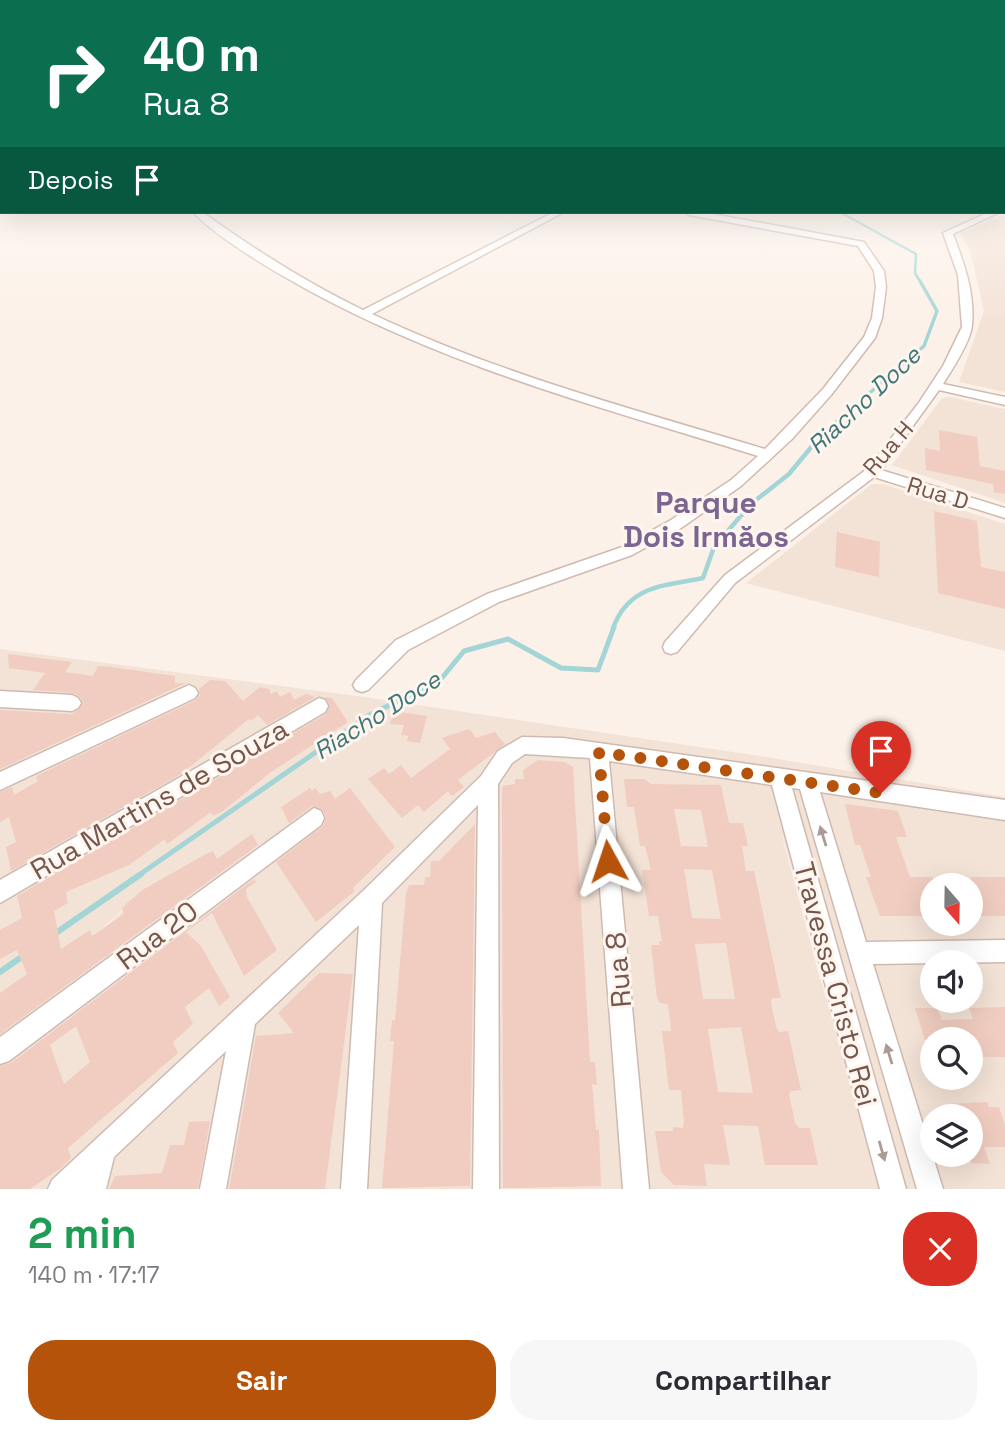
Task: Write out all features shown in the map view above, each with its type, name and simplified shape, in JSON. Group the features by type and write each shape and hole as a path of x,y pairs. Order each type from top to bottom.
{"street":[{"path":"206,218 256,256 365,313 473,358 767,454"},
{"path":"365,313 547,218"},
{"path":"362,685 402,645 493,598 626,551 676,524 736,482 767,454 827,392 869,338 877,318 879,271 861,244 722,218"},
{"name":"Rua H","path":"671,647 730,579 872,472 906,430 936,386 967,327 968,308 963,275 948,233 981,218"},
{"path":"936,386 1005,401"},
{"name":"Rua D","path":"872,472 1005,513"},
{"path":"0,782 189,693"},
{"path":"0,699 72,703"},
{"name":"Rua Martins de Souza","path":"0,891 319,706"},
{"path":"61,1189 372,898 488,782 505,757 522,745 599,752 1005,810"},
{"name":"Rua 8","path":"599,752 636,1189"},
{"name":"Travessa Cristo Rei","path":"780,778 893,1189"},
{"path":"486,1189 488,782"},
{"name":"Travessa Cristo Rei","path":"807,782 930,1189"},
{"name":"Rua 20","path":"0,1052 313,818"},
{"path":"354,1189 372,898"},
{"path":"858,953 1005,951"},
{"path":"213,1189 244,1017"},
{"path":"93,1189 103,1150"}],"shaded area":[{"path":"1005,218 1005,392 959,382 984,311 970,250 959,233"},
{"path":"950,397 1005,409 1005,503 892,465 942,398"},
{"path":"872,484 883,484 1005,524 1005,651 746,583"},
{"name":"Riacho Doce","path":"0,649 357,696 760,756 1005,797 1005,1189 0,1189 0,1026 167,869 0,1022","holes":["783,837 847,1065 819,975"]}],"building":[{"path":"939,430 977,437 980,466 1005,471 1005,494 994,492 993,484 926,470 925,448 940,451"},
{"path":"934,511 977,521 981,567 1005,572 1005,609 938,593"},
{"path":"837,532 880,542 879,577 835,567"},
{"path":"8,654 72,662 65,672 93,676 98,666 111,667 175,676 175,683 186,683 0,769 0,710 72,714 83,704 80,697 73,693 33,690 45,673 9,668"},
{"path":"210,680 225,681 243,701 260,687 269,689 271,694 277,691 280,697 290,692 294,700 306,694 315,697 267,725 258,715 251,721 249,719 181,774 11,871 6,847 16,842 9,817 0,822 0,792 12,787 14,795 38,781 36,776 196,700 200,694 199,689"},
{"path":"324,697 332,698 348,722 271,772 223,811 213,816 211,812 167,844 165,839 129,865 66,892 68,903 54,911 61,949 90,930 92,936 124,914 122,909 126,904 144,889 206,854 213,851 217,859 252,834 258,845 0,1034 0,993 27,974 17,950 0,959 0,930 22,918 17,896 326,714 330,705"},
{"path":"394,711 427,716 420,743 407,741 408,736 401,735 404,725 390,724"},
{"path":"469,729 476,738 495,732 505,744 458,780 464,787 452,796 448,791 424,812 418,805 402,818 368,779 384,768 389,774 401,765 411,778 450,749 442,738"},
{"path":"538,760 564,762 573,767 590,1062 595,1062 597,1085 592,1084 596,1130 599,1130 601,1186 503,1188 502,790 503,786 515,784 515,779 524,779 523,770"},
{"path":"624,779 644,779 651,784 721,785 729,823 743,823 748,846 742,846 746,871 754,871 781,998 772,998 771,1003 776,1027 779,1032 788,1031 801,1090 791,1091 789,1094 795,1123 799,1128 810,1128 818,1165 765,1165 758,1126 723,1125 730,1165 704,1164 707,1186 674,1185 661,1172 655,1131 683,1128 684,1122 681,1090 669,1090 662,1031 671,1031 668,1004 660,1003 657,998 651,945 660,945 659,941 662,941 658,916 649,916 642,870 651,870 645,846 640,846 634,807 627,807","holes":["674,809 701,810 708,847 681,846","684,869 712,870 721,919 692,918","726,943 735,999 703,999 695,944","741,1027 753,1093 718,1092 708,1029"]},
{"path":"310,788 312,791 315,788 320,794 330,791 335,799 350,788 395,847 353,888 355,891 316,922 276,862 323,826 326,817 322,809 312,806 289,823 281,807"},
{"path":"845,804 898,811 907,837 896,837 910,877 920,877 920,916 880,916 866,877 871,877 860,845 855,845"},
{"path":"475,824 470,1186 382,1188 394,1041 390,1041 392,1020 395,1020 406,893 409,885 424,885 425,877 430,877 431,861 439,861"},
{"path":"984,877 1005,877 1005,916 984,916"},
{"path":"254,879 256,882 246,889 247,897 277,950 244,976 212,913 186,932 201,946 230,997 219,1006 209,988 185,1007 193,1024 173,1042 178,1053 68,1148 71,1158 61,1168 30,1189 0,1189 0,1066 11,1063","holes":["76,1026 90,1062 64,1084 50,1045"]},
{"path":"319,973 353,974 325,1189 229,1189 256,1036 294,1033 278,1013"},
{"path":"1005,1007 1005,1057 983,1057 983,1027 921,1027 915,1008 920,1008 920,1013 939,1013 942,1020 973,1019 971,1013 983,1013 983,1008"},
{"path":"987,1102 989,1107 999,1107 1005,1125 1005,1147 984,1147 990,1164 983,1164 983,1104 947,1104"},
{"path":"210,1121 198,1189 109,1189 115,1176 162,1173 170,1145 184,1145 189,1122"}],"waterway":[{"name":"Riacho Doce","path":"852,218 916,254 915,273 921,283"},
{"name":"Riacho Doce","path":"822,434 924,346 937,311 920,281"},
{"name":"Riacho Doce","path":"613,628 628,603 638,595 662,586 703,578 714,547 751,504 789,474 822,434"},
{"name":"Riacho Doce","path":"139,875 368,716 441,679 464,651 508,639 561,668 598,670 614,627"},
{"name":"Riacho Doce","path":"53,935 141,874"},
{"name":"Riacho Doce","path":"0,972 23,956"}],"district":[{"name":"Parque Dois Irmăos","path":"706,519"}],"route":[{"path":"608,861 599,752 881,793"}]}
